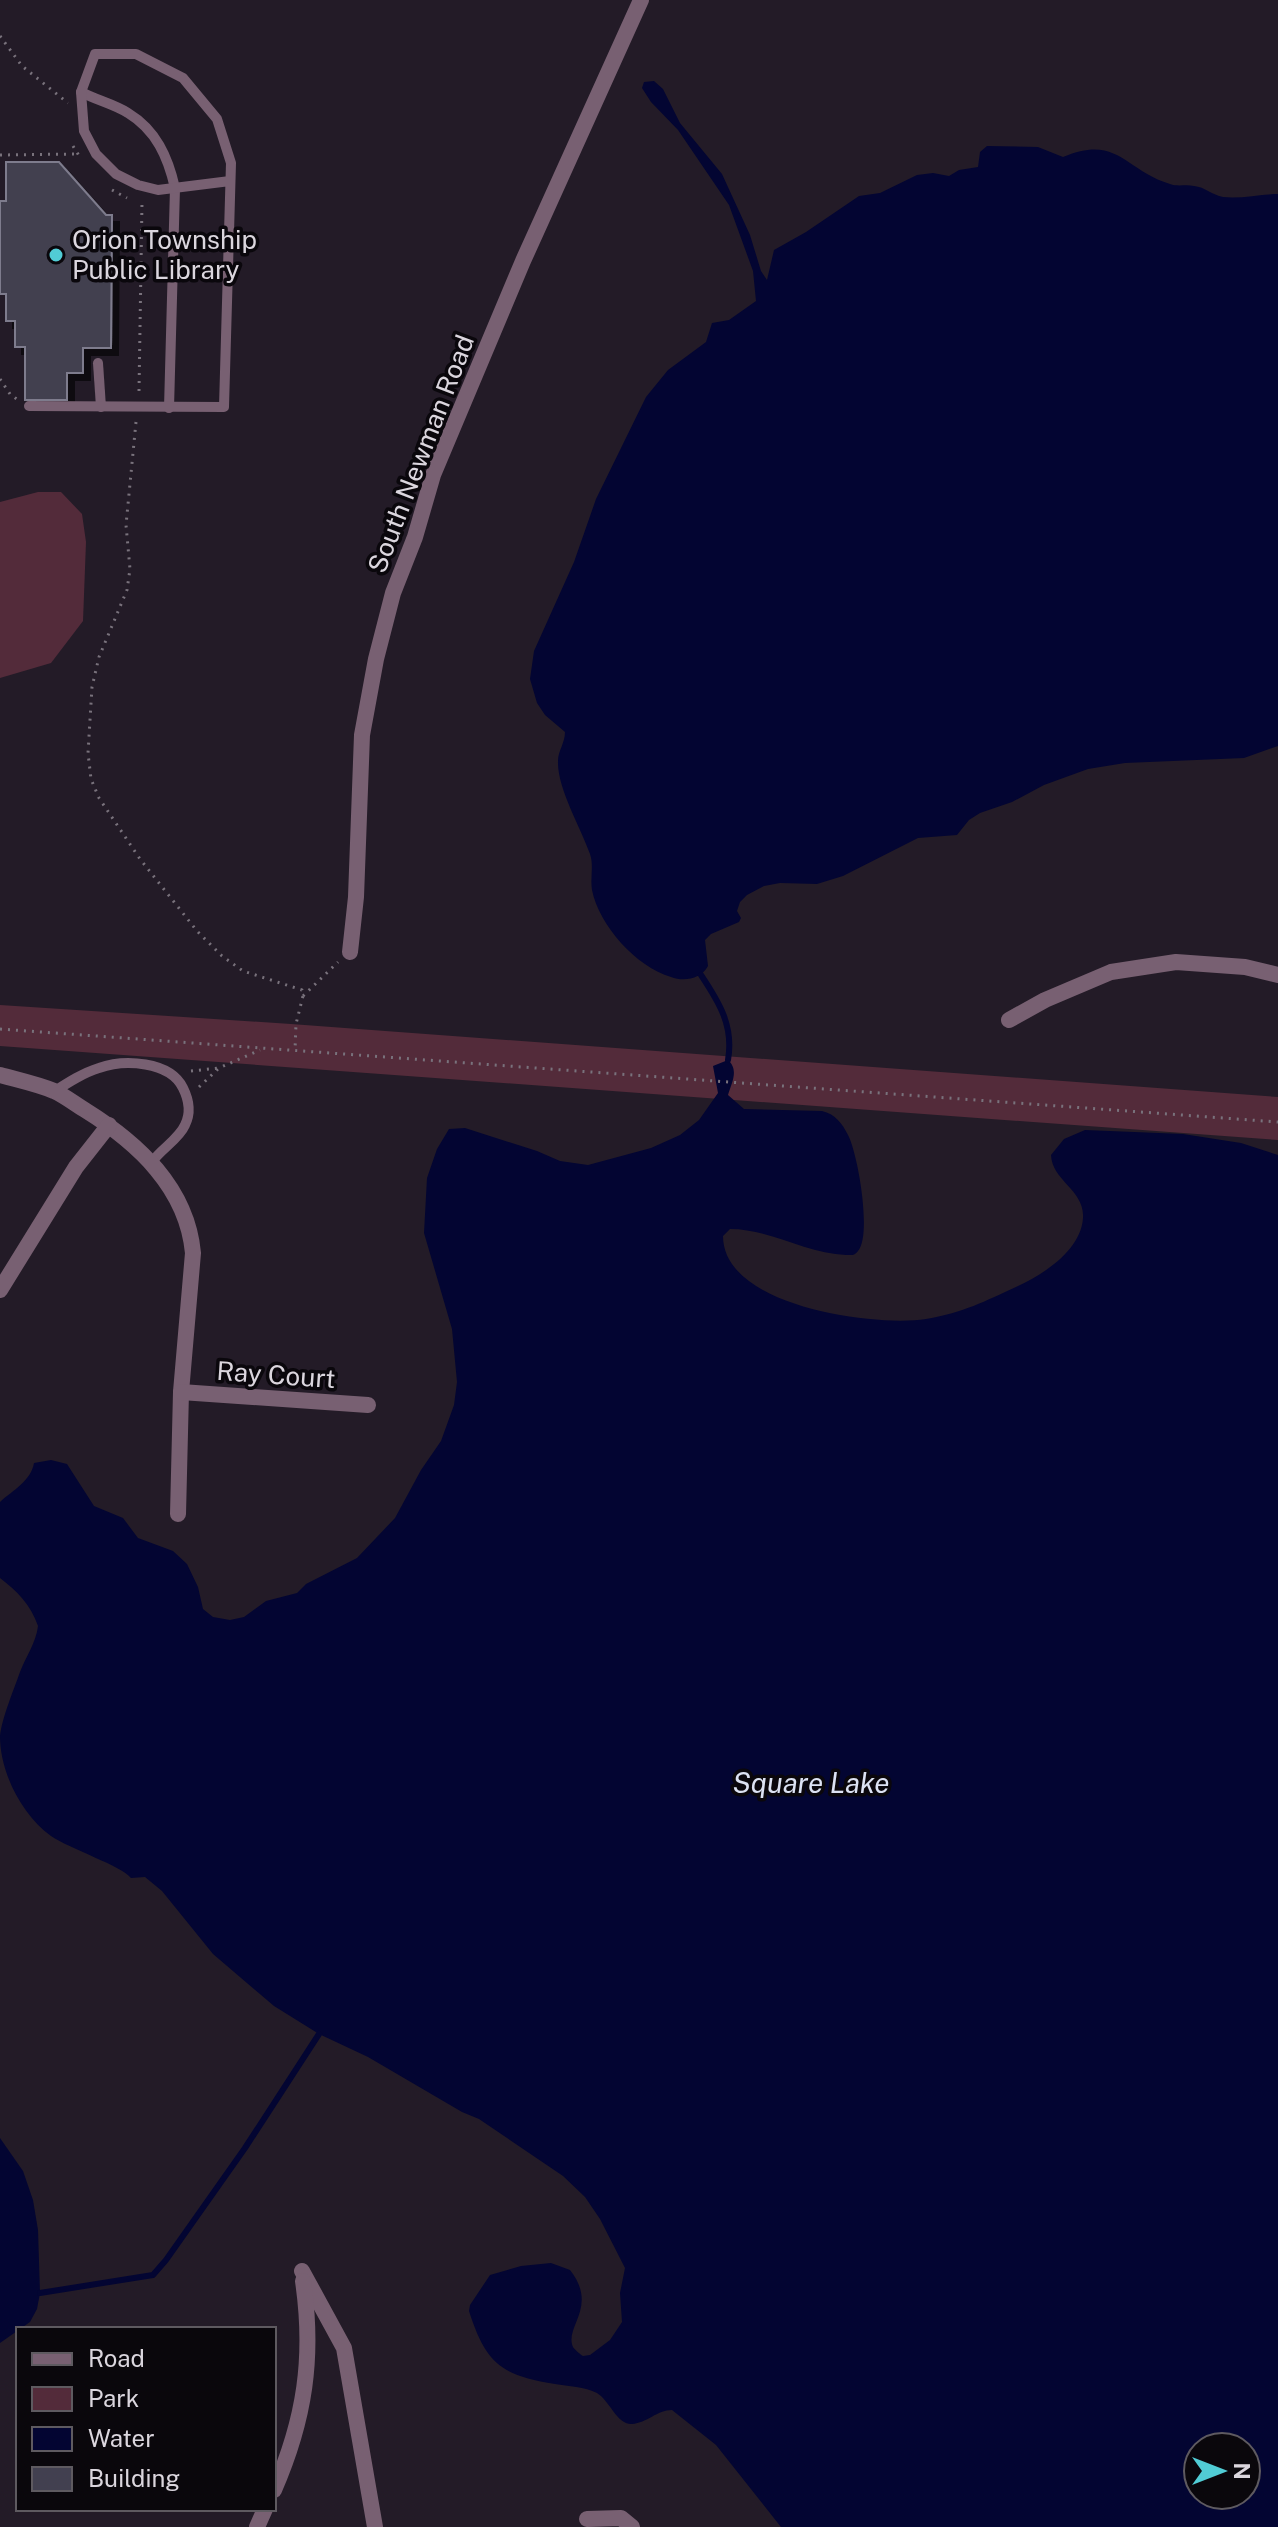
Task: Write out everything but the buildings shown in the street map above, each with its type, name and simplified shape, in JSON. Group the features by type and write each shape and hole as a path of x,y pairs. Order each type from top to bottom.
{"street":[{"name":"South Newman Road","path":"350,952 356,897 362,735 376,659 393,593 439,461 523,261 641,0"},
{"path":"1009,1020 1045,1000 1111,972 1176,962 1245,967 1278,975"},
{"path":"0,1075 55,1091 109,1125 152,1162 171,1188 191,1233 191,1274 181,1392 178,1514"},
{"path":"0,1290 76,1167 109,1125"},
{"name":"Ray Court","path":"181,1392 368,1405"},
{"path":"276,2485 287,2460 306,2384 309,2324 302,2271 344,2348 375,2527"},
{"path":"587,2519 621,2518 632,2527"}],"lane":[{"path":"29,406 224,407 231,163 217,119 183,78 136,54 95,54 81,92 84,131 96,154 116,174 138,185 158,190 230,181"},
{"path":"81,92 127,112 150,130 163,150 175,188 169,408"},
{"path":"98,363 101,407"},
{"path":"55,1091 102,1066 141,1064 157,1066 172,1073 181,1084 189,1111 183,1129 152,1162"}],"path":[{"path":"0,36 22,66 69,105"},
{"path":"72,142 76,154 88,167"},
{"path":"0,155 76,154"},
{"path":"106,184 117,194 128,198"},
{"path":"142,198 140,377 126,525 130,569 127,590 99,657 92,687 88,753 91,779 99,798 140,859 197,931 222,956 254,975 299,988 303,996"},
{"path":"0,379 10,394 29,406"},
{"path":"295,1050 296,1024 303,996 350,952"},
{"path":"0,1029 1278,1122"},
{"path":"172,1073 219,1068 263,1048"},
{"path":"187,1099 219,1068"}],"green space":[{"path":"38,492 61,492 82,514 86,542 83,621 51,663 0,678 0,502"},
{"path":"0,1005 1278,1097 1278,1140 0,1046"}],"water":[{"path":"654,81 663,89 680,123 722,174 767,280 774,250 859,196 880,193 917,175 933,173 949,176 959,170 978,167 980,152 987,146 1038,147 1063,157 1082,151 1109,152 1154,178 1173,185 1191,185 1223,197 1278,194 1278,746 1244,758 1125,763 1088,769 980,813 969,820 957,835 918,838 843,876 817,884 764,886 740,902 737,911 741,918 739,922 711,934 705,940 708,966 692,978 676,978 658,972 621,943 602,917 592,890 590,854 565,795 559,772 558,757 565,732 545,715 537,703 530,679 534,651 574,562 596,499 646,397 668,370 706,342 712,323 729,320 756,301 753,271 729,205 678,130 642,88 644,82"},
{"name":"Square Lake","path":"728,1060 734,1076 728,1095 744,1109 822,1111 831,1114 843,1127 852,1145 864,1212 862,1242 853,1255 831,1254 760,1233 730,1229 723,1236 730,1260 748,1280 774,1296 839,1315 873,1319 926,1319 963,1310 1028,1281 1060,1260 1076,1240 1083,1218 1079,1200 1057,1172 1051,1155 1064,1139 1085,1130 1183,1134 1241,1143 1278,1155 1278,2527 781,2527 716,2445 672,2410 637,2423 627,2423 597,2393 509,2371 489,2355 469,2311 490,2275 521,2266 551,2263 570,2270 581,2295 579,2315 571,2339 574,2348 583,2356 590,2355 610,2340 622,2322 620,2293 625,2268 585,2197 563,2176 479,2119 368,2057 319,2034 274,2006 213,1954 162,1891 145,1877 131,1878 51,1836 40,1827 22,1805 8,1778 1,1750 1,1729 38,1626 23,1599 0,1578 0,1502 25,1480 34,1463 51,1460 67,1464 94,1506 123,1518 138,1538 173,1551 187,1564 198,1587 203,1609 213,1617 230,1620 244,1617 266,1601 297,1593 306,1584 357,1558 395,1518 441,1441 454,1405 457,1382 452,1329 424,1233 427,1178 437,1149 449,1129 465,1128 560,1161 588,1165 651,1148 680,1135 699,1120 718,1093 713,1066"},
{"path":"0,2138 23,2171 33,2200 38,2230 40,2293 30,2322 16,2327 16,2332 0,2343"}],"waterway":[{"path":"701,975 727,1025 728,1060"},
{"path":"40,2293 153,2275 245,2148 319,2034"}],"place":[{"name":"Orion Township Public Library","path":"56,255"}]}
